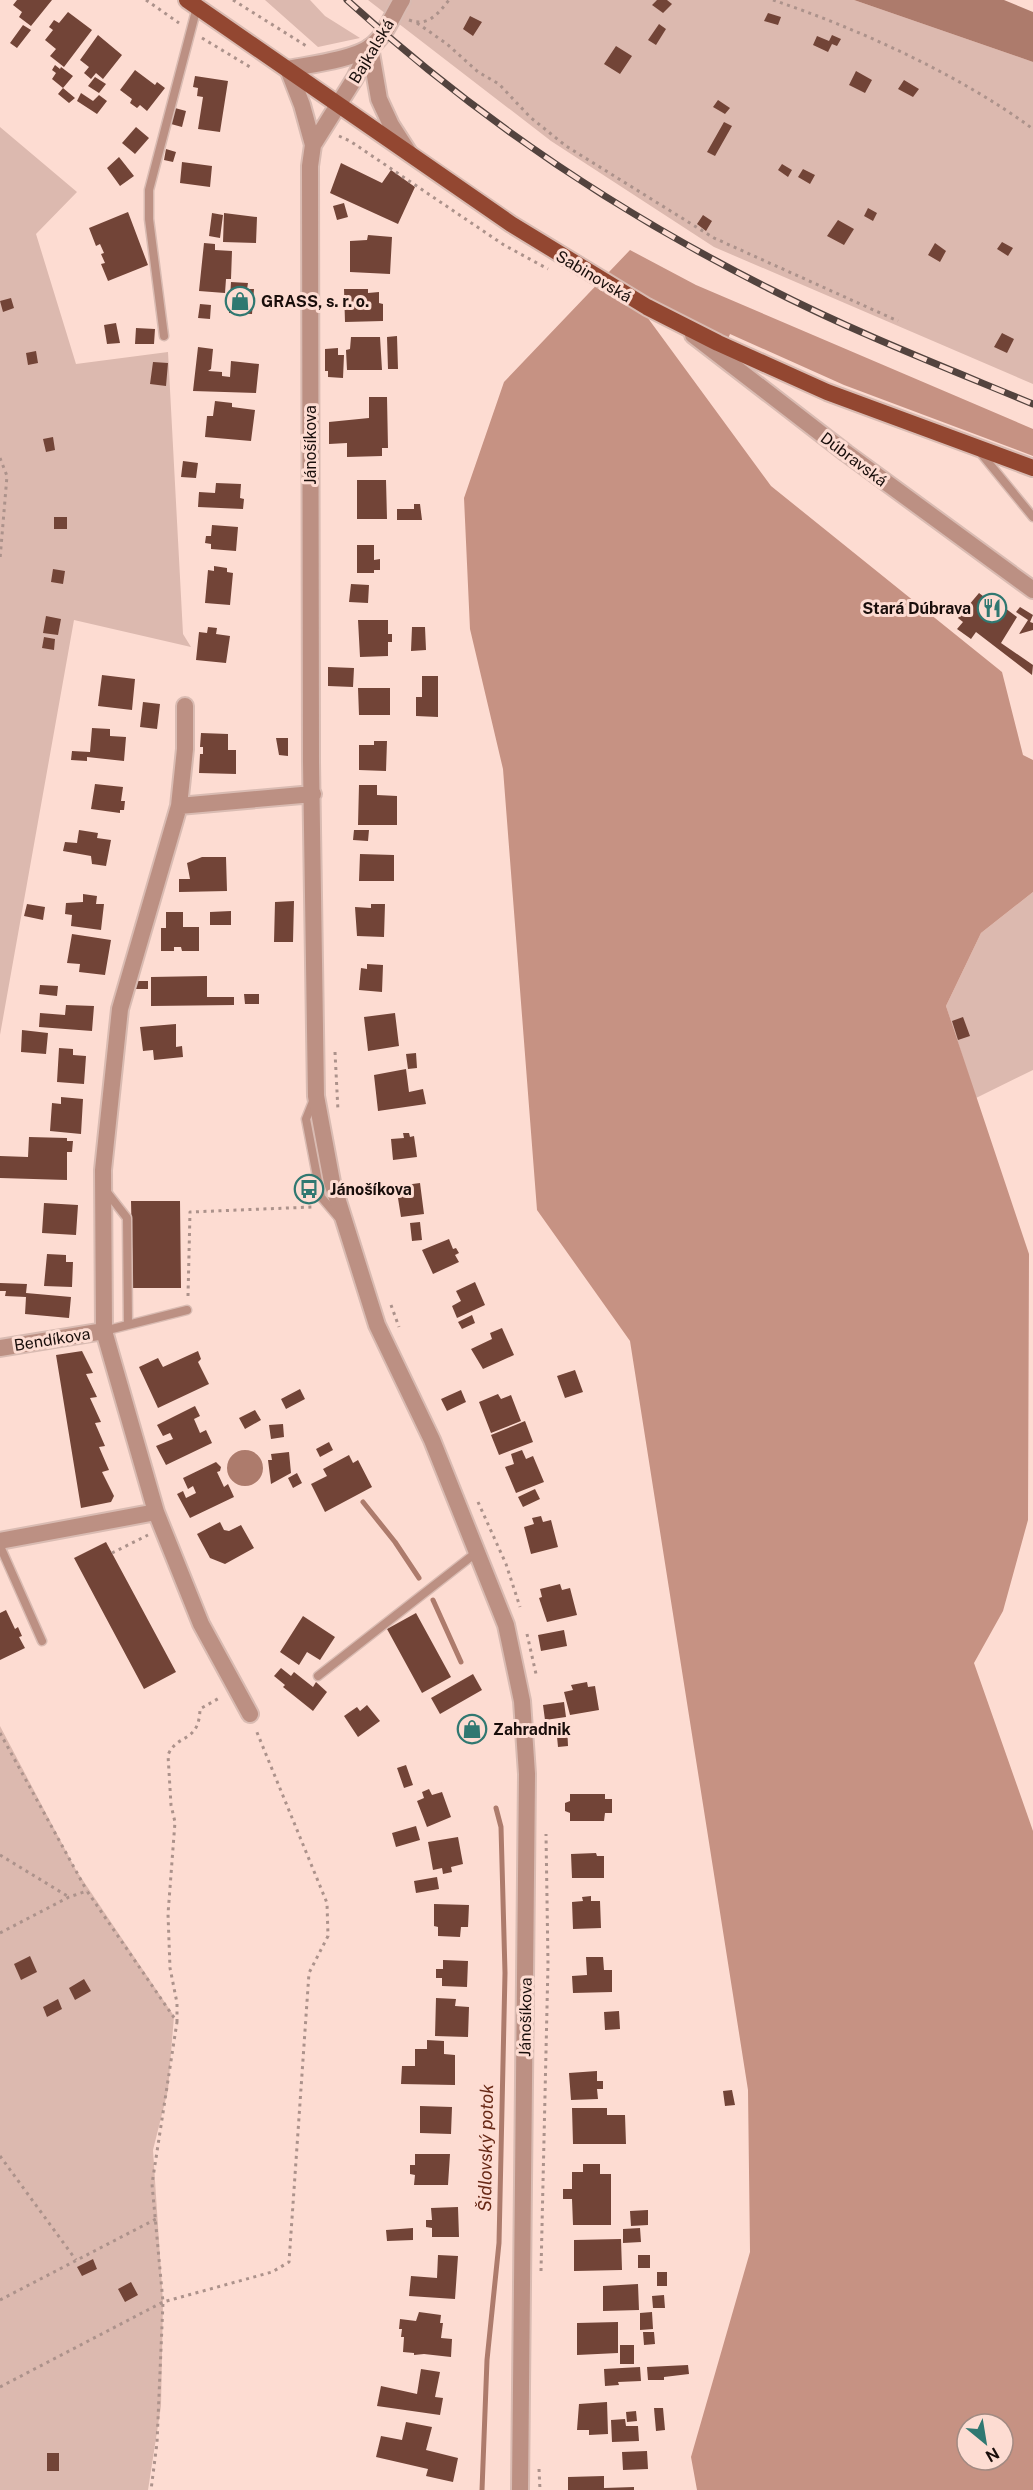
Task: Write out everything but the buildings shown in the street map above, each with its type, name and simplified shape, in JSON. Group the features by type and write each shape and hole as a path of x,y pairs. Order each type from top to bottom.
{"main road":[{"name":"Sabinovská","path":"192,4 557,253 613,288 678,324 827,392 1033,468"}],"street":[{"name":"Bajkalská","path":"338,103 355,78 370,47 406,5"},
{"path":"313,145 302,105 288,69 351,55 370,47 379,99 391,125 409,153"},
{"name":"Jánošíkova","path":"338,103 313,145 310,166 310,738 313,794 316,1096 332,1182 377,1325 432,1440 506,1625 522,1701 527,1774 520,2490"},
{"name":"Dúbravská","path":"678,324 837,446 1033,590"},
{"path":"185,706 185,749 179,806 120,1009 104,1189 104,1331 150,1513 201,1624 250,1714"},
{"path":"179,806 313,794"},
{"name":"Bendíkova","path":"0,1348 104,1331"},
{"path":"0,1541 150,1513"}],"lane":[{"name":"Sabinovská","path":"164,336 149,219 149,190 191,31 192,4"},
{"path":"975,446 1033,517"},
{"path":"104,1189 127,1218 128,1325"},
{"path":"104,1331 188,1310"},
{"path":"0,1546 42,1641"},
{"path":"318,1676 477,1552"}],"path":[{"path":"146,0 191,31 257,71"},
{"path":"234,0 298,42 317,48"},
{"path":"417,23 425,22 438,15 449,0"},
{"path":"773,0 811,13 886,46 1002,106 1033,129"},
{"path":"406,5 406,19 417,23 447,44 478,72 499,84 530,117 566,146 714,238 898,321"},
{"path":"0,458 7,476 0,559"},
{"path":"334,1050 338,1113"},
{"path":"188,1310 190,1212 317,1207"},
{"path":"387,1294 403,1336"},
{"path":"477,1501 506,1564 522,1614"},
{"path":"112,1553 152,1533 150,1513"},
{"path":"525,1624 535,1661 537,1684"},
{"path":"151,2490 157,2443 163,2302 152,2184 177,2022 168,1914 175,1822 171,1805 168,1755 171,1750 194,1733 200,1718 200,1709 236,1688"},
{"path":"0,2387 163,2302 272,2272 289,2262 309,1973 328,1936 327,1903 269,1767 250,1714"},
{"path":"0,1733 87,1891 177,2022"},
{"path":"541,2281 548,1964 546,1830"},
{"path":"0,1855 69,1897"},
{"path":"0,1933 69,1897 87,1891"},
{"path":"0,2156 76,2260"},
{"path":"0,2300 156,2219"},
{"path":"539,2466 540,2490"}],"shaded area":[{"path":"265,0 310,0 325,16 360,38 318,47"},
{"path":"368,0 854,0 1033,62 1033,384 714,247 551,141"},
{"path":"854,0 1004,0 1033,12 1033,62"},
{"path":"0,127 77,192 36,234 76,364 168,352 183,634 191,647 74,620 0,1035"},
{"path":"630,250 696,285 1033,429 1033,456 844,385 730,334 726,343 631,295 771,486 1002,672 1023,755 1033,760 1033,892 981,933 946,1006 1029,1254 1028,1520 1003,1611 974,1663 1033,1831 1033,2490 697,2490 691,2457 750,2252 748,2090 630,1341 537,1210 503,769 470,629 464,498 504,382"},
{"path":"1033,892 1033,1070 976,1098 946,1006 981,933"},
{"path":"245,1450 258,1455 263,1468 258,1481 245,1486 232,1481 227,1468 232,1455"},
{"path":"0,1726 76,1870 174,2016 168,2090 153,2150 163,2302 161,2406 148,2490 0,2490"}],"waterway":[{"name":"Šidlovský potok","path":"363,1502 395,1542 419,1578"},
{"name":"Šidlovský potok","path":"433,1600 461,1662"},
{"name":"Šidlovský potok","path":"482,2490 487,2360 499,2243 505,1973 501,1827 496,1808"}],"railway":[{"path":"347,0 444,83 495,121 547,158 655,227 768,288 833,319 1033,404"}],"place":[{"name":"GRASS, s. r. o.","path":"240,301"},
{"name":"Stará Dúbrava","path":"992,608"},
{"name":"Jánošíkova","path":"309,1189"},
{"name":"Zahradnik","path":"472,1729"}]}
